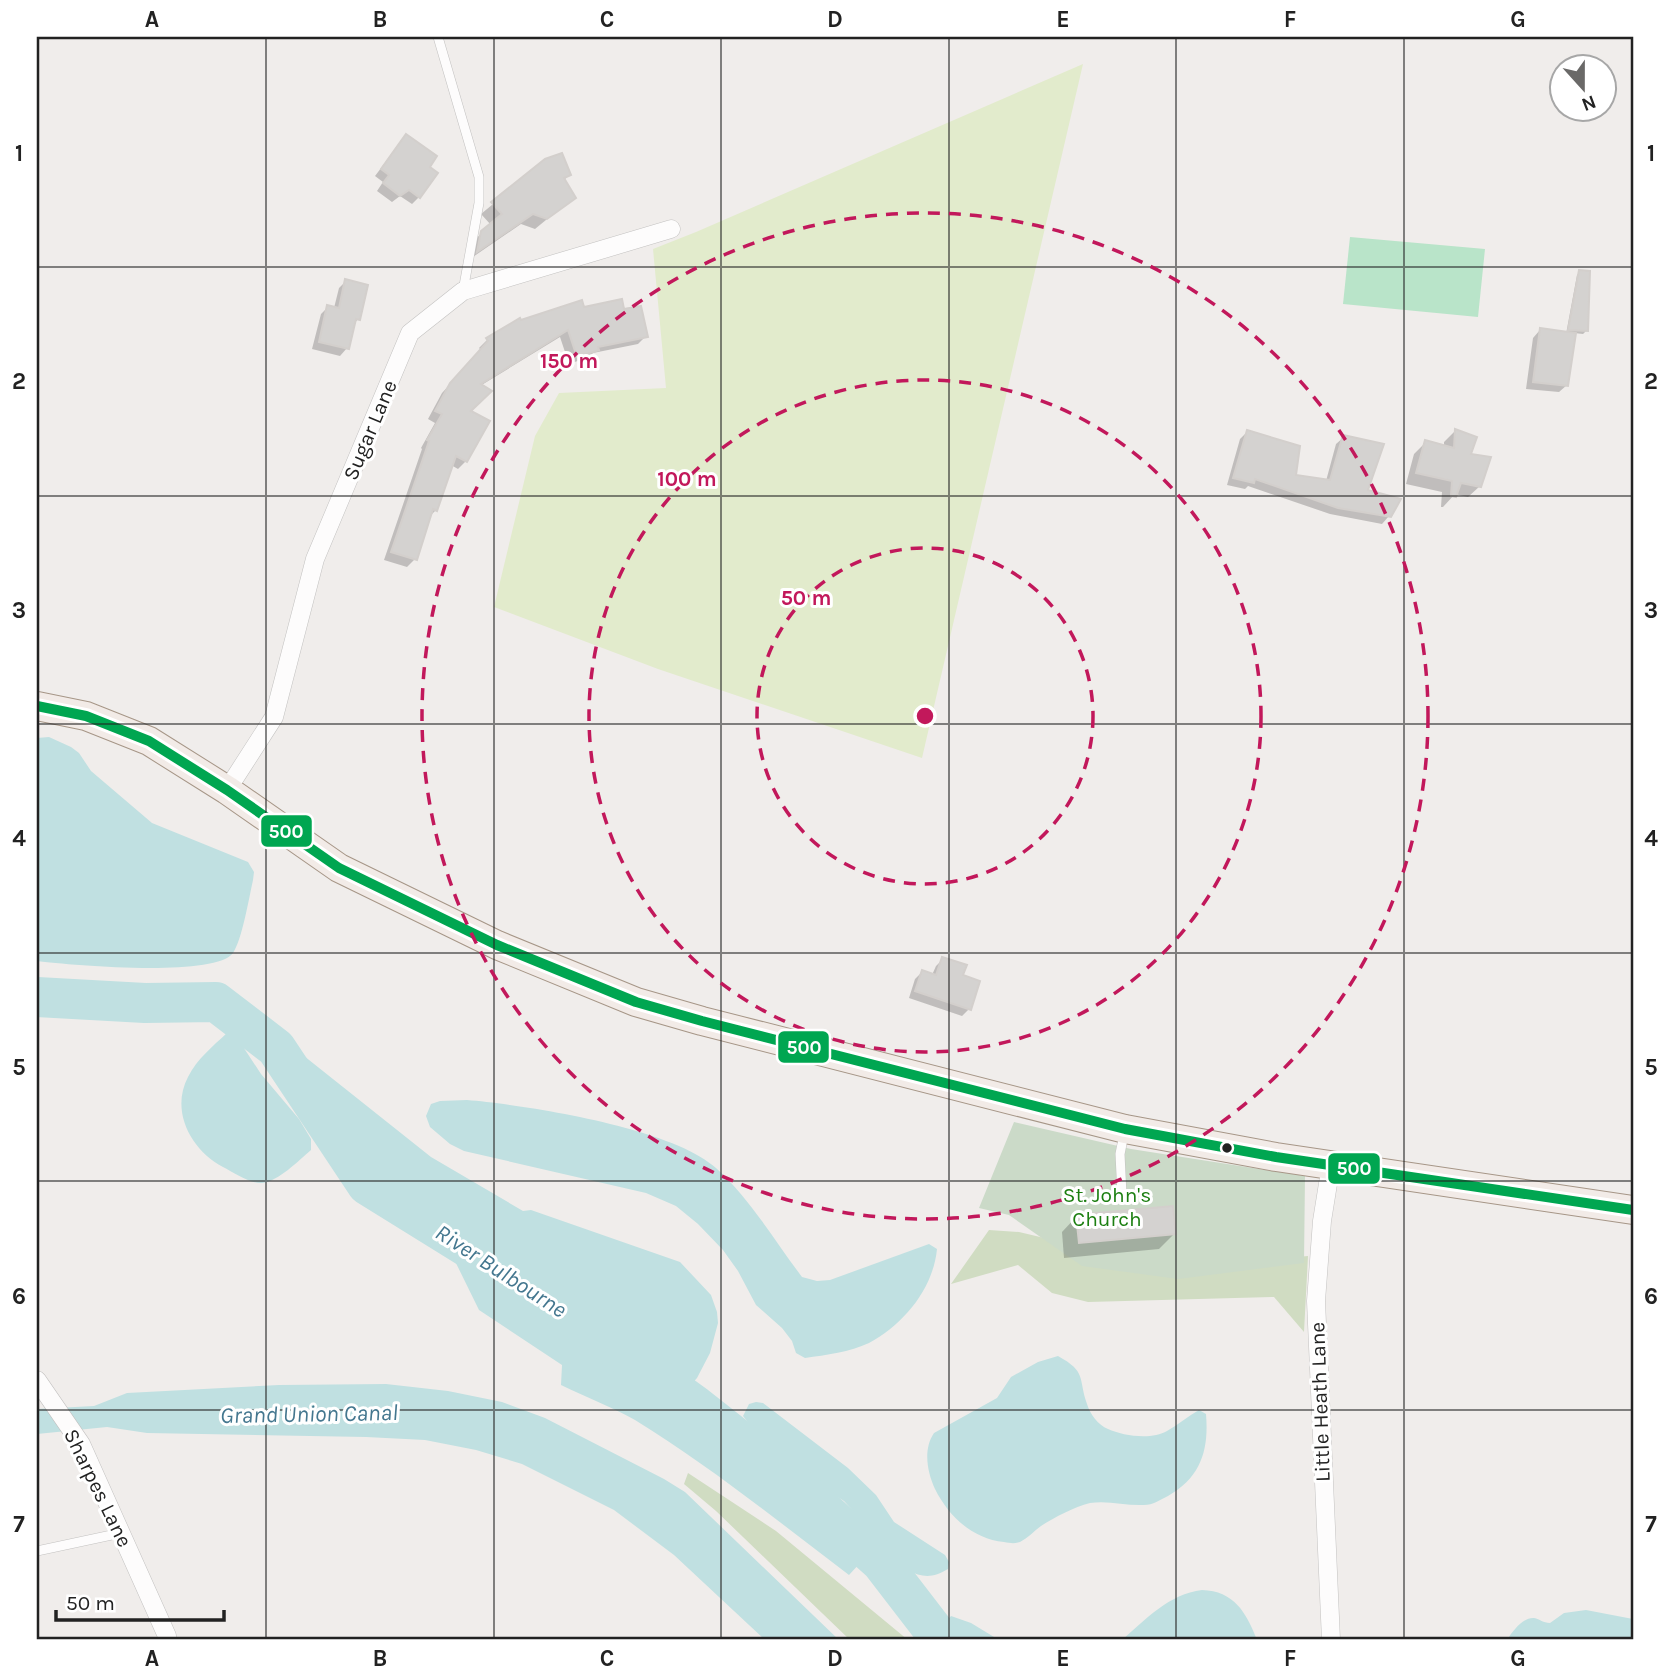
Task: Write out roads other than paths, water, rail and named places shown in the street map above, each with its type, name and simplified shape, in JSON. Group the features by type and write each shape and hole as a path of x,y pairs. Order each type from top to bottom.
{"main road":[{"path":"37,706 86,716 149,741 227,790 339,868 497,945 636,1002 1125,1129 1276,1157 1633,1210"}],"street":[{"name":"Sugar Lane","path":"227,790 274,716 315,559 411,333 463,291 671,229"},
{"name":"Little Heath Lane","path":"1331,1165 1322,1221 1316,1301 1331,1640"},
{"name":"Sharpes Lane","path":"37,1380 81,1444 167,1636 166,1640"}],"lane":[{"path":"438,37 479,177 479,203 463,291"},
{"path":"1122,1195 1120,1154 1125,1129"},
{"path":"37,1551 121,1533"}],"water":[{"path":"49,737 79,753 91,771 152,823 248,862 254,872 253,880 242,929 233,953 221,961 172,968 108,967 37,961 37,738"},
{"path":"227,1033 236,1036 261,1074 299,1119 311,1139 311,1150 275,1179 262,1183 247,1180 201,1151 183,1116 181,1103 188,1077 201,1059"},
{"path":"299,1052 431,1157 523,1211 531,1210 680,1262 711,1295 717,1312 718,1323 710,1353 697,1378 688,1388 553,1291 387,1184 364,1162 292,1058"},
{"path":"467,1100 525,1107 598,1121 667,1141 695,1154 716,1168 740,1193 802,1277 817,1281 830,1280 929,1244 937,1249 930,1278 915,1304 882,1335 854,1349 805,1358 796,1353 792,1341 782,1328 756,1305 723,1250 676,1206 646,1193 464,1151 450,1144 430,1127 426,1116 431,1104"},
{"path":"452,1255 577,1332 669,1394 740,1451 861,1562 849,1575 744,1495 663,1438 626,1415 561,1385 562,1365 479,1310"},
{"path":"1058,1356 1078,1371 1088,1408 1095,1419 1114,1431 1138,1436 1161,1434 1199,1410 1206,1414 1206,1439 1200,1461 1188,1480 1168,1496 1153,1503 1090,1503 1052,1519 1018,1543 982,1536 963,1525 947,1509 935,1489 927,1461 928,1446 934,1433 997,1398 1011,1377 1038,1362"},
{"name":"Grand Union Canal","path":"386,1384 448,1391 502,1402 545,1418 664,1479 685,1492 839,1640 765,1640 674,1555 614,1510 522,1464 476,1450 425,1440 147,1433 107,1427 37,1434 37,1409 94,1406 127,1393 279,1385"},
{"path":"763,1403 848,1468 876,1495 894,1522 945,1555 949,1562 948,1569 928,1576 907,1570 844,1501 810,1480 755,1431 743,1416 749,1404"},
{"path":"1202,1590 1223,1594 1231,1599 1243,1612 1257,1640 1122,1640 1169,1602 1190,1592"},
{"path":"1586,1610 1633,1619 1633,1640 1507,1640 1518,1626 1530,1618 1550,1623 1564,1613"},
{"path":"951,1616 971,1623 999,1640 954,1640 945,1630"}],"waterway":[{"name":"River Bulbourne","path":"37,997 145,1003 216,1002 276,1048 367,1185 496,1265 601,1337 696,1406 784,1475 881,1562 941,1640"}],"park label":[{"name":"St. John's Church","path":"1107,1207"}]}
